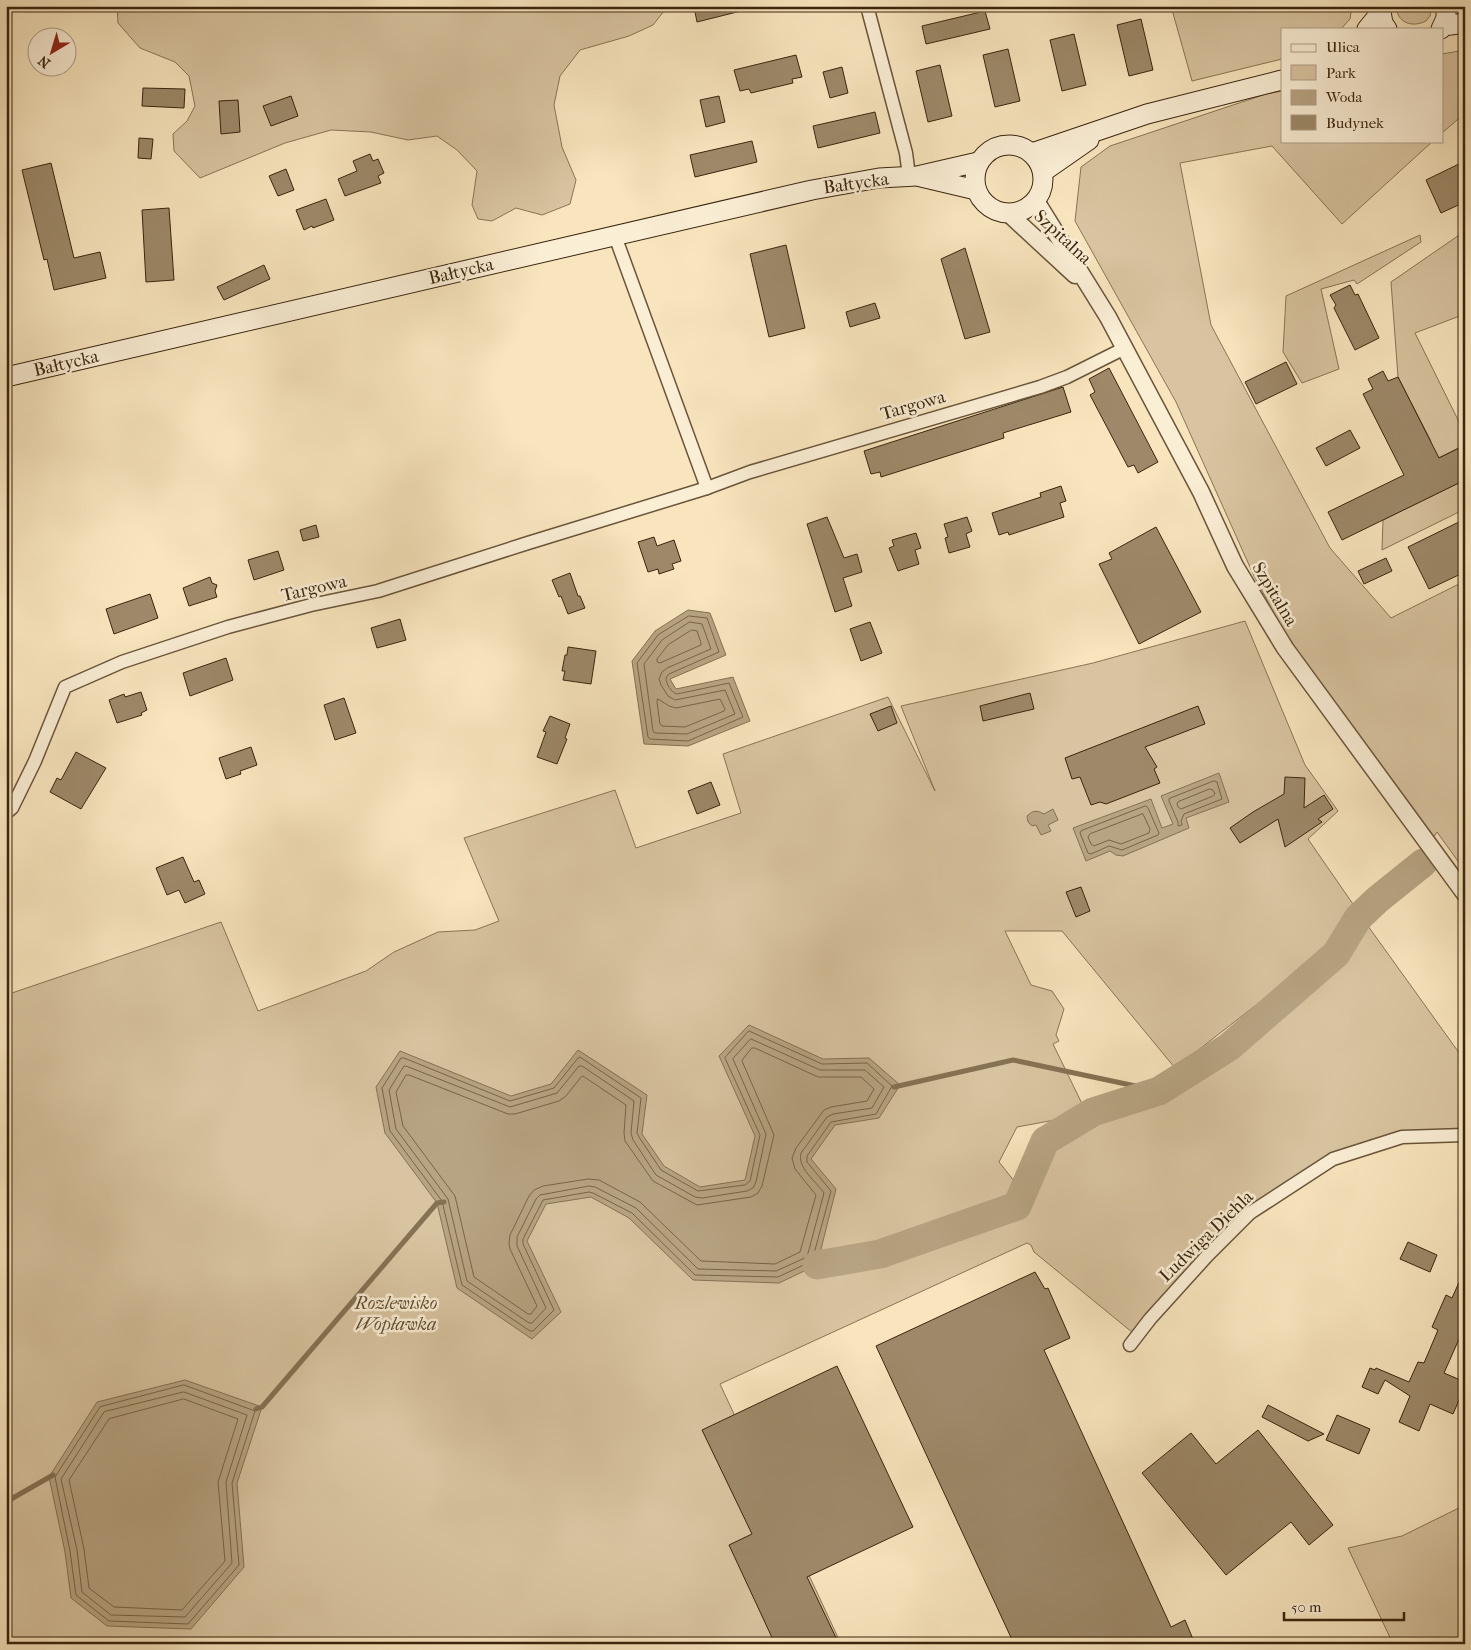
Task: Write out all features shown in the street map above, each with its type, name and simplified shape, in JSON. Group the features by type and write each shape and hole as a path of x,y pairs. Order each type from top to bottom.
{"main road":[{"path":"1442,27 1446,18 1446,6"},
{"path":"1367,28 1382,16"},
{"path":"1442,27 1465,23"},
{"path":"1032,153 1147,114 1281,80"},
{"path":"1042,172 1108,126"},
{"path":"1003,145 1023,147 1032,153 1037,159 1042,172 1042,187 1036,201 1023,210 1008,213 998,212 988,207 981,200 976,190 974,180 978,162 993,148 1003,145"},
{"name":"Bałtycka","path":"6,377 812,190 879,178 913,176 978,162"},
{"name":"Bałtycka","path":"913,176 976,190"}],"street":[{"path":"867,6 913,176"},
{"name":"Szpitalna","path":"1036,201 1108,317 1200,492 1236,566 1285,648 1465,894"},
{"name":"Szpitalna","path":"1008,213 1091,290"},
{"path":"615,236 707,488"},
{"name":"Targowa","path":"6,813 12,808 35,760 65,687 122,662 228,627 311,605 378,591 707,488 750,472 1040,387 1068,377 1125,348"},
{"name":"Ludwiga Diehla","path":"1130,1345 1150,1319 1207,1256 1250,1213 1333,1158 1402,1137 1465,1135"}],"green space":[{"path":"117,6 668,6 653,25 629,36 580,50 560,76 554,105 562,147 576,180 570,204 542,215 516,208 492,221 478,219 472,205 477,171 457,150 437,136 408,140 371,132 331,130 285,143 200,178 174,151 173,134 187,121 195,106 189,76 175,62 140,48 118,23"},
{"path":"1171,6 1352,6 1350,19 1342,28 1281,28 1281,59 1192,81"},
{"path":"1396,6 1432,6 1430,16 1426,21 1411,24 1402,20"},
{"path":"1465,50 1465,113 1444,131 1444,54"},
{"path":"1281,91 1281,142 1432,142 1342,224 1272,146 1180,163 1211,325 1330,548 1391,618 1465,581 1465,871 1437,832 1433,838 1313,685 1254,576 1176,402 1075,221 1081,167 1110,146 1266,94"},
{"path":"1465,231 1465,314 1415,333 1465,434 1465,445 1436,459 1430,439 1398,377 1391,282"},
{"path":"1420,235 1421,242 1357,284 1354,280 1321,289 1339,369 1302,383 1283,352 1286,296"},
{"path":"1465,480 1465,509 1382,550 1383,520"},
{"name":"Rozlewisko Wopławka","path":"1245,621 1305,765 1338,811 1308,839 1355,907 1327,950 1175,1068 1062,931 1005,931 1031,985 1052,991 1064,1009 1056,1035 1059,1041 1053,1044 1087,1114 1017,1127 999,1162 1023,1192 1045,1141 1093,1112 1159,1091 1229,1047 1336,954 1358,918 1368,926 1465,1061 1465,1142 1442,1139 1394,1139 1351,1151 1273,1193 1138,1337 1034,1252 1031,1245 1027,1243 720,1384 841,1644 6,1644 6,995 221,922 258,1011 366,971 394,952 438,932 475,930 499,921 464,838 615,790 636,848 741,813 723,754 888,697 935,791 901,706 1093,663"},
{"path":"1465,1505 1465,1644 1393,1644 1348,1548 1402,1536"}],"water":[{"path":"688,610 710,613 726,655 670,679 676,689 733,677 750,721 688,746 644,744 632,661 655,631"},
{"path":"1219,773 1229,802 1186,818 1189,828 1123,856 1116,855 1110,851 1086,861 1073,828 1151,799 1162,828 1173,824 1161,796"},
{"path":"1053,809 1058,820 1048,825 1051,831 1041,835 1036,825 1032,826 1028,822 1027,816 1037,811 1044,814"},
{"path":"749,1025 823,1059 869,1058 900,1085 879,1118 835,1125 811,1159 836,1189 817,1265 779,1283 693,1280 629,1218 591,1197 546,1204 527,1241 561,1312 532,1339 457,1288 437,1203 385,1133 376,1087 400,1051 511,1096 551,1084 578,1050 647,1095 642,1134 664,1166 700,1187 745,1180 755,1136 719,1056"},
{"path":"185,1380 262,1407 237,1483 244,1567 191,1629 107,1626 71,1598 65,1552 49,1477 97,1402"}],"building":[{"path":"741,6 741,11 697,22 694,7"},
{"path":"985,11 990,29 926,44 922,26"},
{"path":"1141,19 1153,70 1129,76 1117,25"},
{"path":"1074,34 1086,85 1062,91 1050,40"},
{"path":"1008,49 1020,101 995,107 983,55"},
{"path":"796,55 802,77 792,79 793,83 751,93 749,89 740,91 734,70"},
{"path":"940,65 952,116 928,122 916,71"},
{"path":"842,67 848,93 830,98 823,72"},
{"path":"143,88 185,89 184,108 142,106"},
{"path":"291,96 298,116 271,126 263,106"},
{"path":"719,96 725,122 706,127 700,100"},
{"path":"238,100 240,132 221,134 219,101"},
{"path":"875,112 880,133 818,148 813,126"},
{"path":"139,138 153,139 151,159 138,158"},
{"path":"752,141 757,162 695,177 690,155"},
{"path":"370,154 373,161 378,159 384,173 378,176 381,183 345,196 338,179 357,171 353,161"},
{"path":"1465,161 1465,202 1441,213 1426,180"},
{"path":"51,163 74,258 100,252 106,278 54,290 47,259 44,260 22,170"},
{"path":"286,169 294,190 278,196 269,176"},
{"path":"326,199 334,220 304,230 296,210"},
{"path":"169,208 174,280 146,282 142,210"},
{"path":"786,245 805,328 769,337 750,254"},
{"path":"965,248 990,332 965,339 941,259"},
{"path":"264,265 270,279 224,300 217,287"},
{"path":"1350,285 1355,295 1358,294 1379,338 1355,350 1334,308 1336,305 1330,295"},
{"path":"875,303 880,318 850,327 846,312"},
{"path":"1286,362 1297,384 1256,404 1245,382"},
{"path":"1109,368 1158,462 1138,473 1134,465 1128,467 1090,395 1095,392 1089,379"},
{"path":"1383,371 1388,381 1398,377 1439,458 1465,445 1465,480 1342,540 1328,512 1404,475 1363,394 1373,389 1368,379"},
{"path":"1063,387 1071,412 1003,433 1004,438 881,477 880,472 871,474 864,451"},
{"path":"1350,430 1360,448 1326,466 1316,448"},
{"path":"1061,486 1066,501 1060,503 1064,517 1009,535 1008,532 999,535 992,513 1041,497 1040,493"},
{"path":"827,517 844,558 857,554 862,572 843,578 852,606 835,612 807,524"},
{"path":"967,517 972,531 966,534 970,547 949,553 945,538 948,537 944,524"},
{"path":"1465,519 1465,572 1429,589 1408,547"},
{"path":"316,525 319,537 303,541 300,530"},
{"path":"1156,527 1201,612 1139,644 1099,564 1112,559 1109,553"},
{"path":"916,533 921,548 915,550 919,564 898,571 889,548 894,546 892,540"},
{"path":"654,537 657,546 674,540 681,561 672,564 674,569 659,574 658,569 648,572 638,542"},
{"path":"278,551 284,570 254,580 248,560"},
{"path":"1386,558 1392,571 1364,584 1358,571"},
{"path":"570,573 578,596 580,596 585,608 568,614 552,580"},
{"path":"210,577 212,583 217,585 215,591 217,597 189,606 183,588"},
{"path":"150,594 158,618 114,634 106,609"},
{"path":"400,619 406,640 377,648 371,628"},
{"path":"870,622 882,653 861,661 850,629"},
{"path":"568,647 596,651 591,684 563,680 565,671 562,671"},
{"path":"226,658 233,680 190,696 183,673"},
{"path":"141,692 147,710 141,713 142,715 117,723 109,700 124,694 125,697"},
{"path":"1030,693 1034,709 983,721 980,706"},
{"path":"344,698 356,733 335,740 324,705"},
{"path":"891,706 897,723 878,731 870,714"},
{"path":"1198,706 1205,724 1145,747 1157,767 1154,769 1160,783 1106,804 1100,802 1091,805 1080,777 1072,779 1065,758"},
{"path":"550,716 570,724 565,738 567,739 557,764 537,757 546,732 543,731"},
{"path":"251,747 257,765 240,771 241,774 226,779 219,758"},
{"path":"76,752 106,768 81,809 50,792 57,778 61,780"},
{"path":"1285,777 1305,778 1304,808 1324,795 1333,809 1318,819 1322,822 1285,847 1278,819 1240,843 1230,828 1284,794"},
{"path":"711,782 720,805 697,814 688,791"},
{"path":"183,857 194,882 199,880 205,894 185,903 179,890 167,895 156,868"},
{"path":"1081,887 1090,911 1076,917 1066,892"},
{"path":"1408,1242 1437,1255 1430,1272 1400,1259"},
{"path":"1465,1269 1465,1342 1459,1339 1444,1373 1465,1382 1465,1386 1453,1414 1430,1404 1419,1431 1399,1422 1410,1396 1385,1380 1378,1394 1362,1387 1370,1368 1375,1370 1376,1368 1409,1382 1418,1362 1424,1363 1438,1330 1432,1327 1446,1295 1452,1298"},
{"path":"1035,1272 1045,1289 1048,1288 1070,1338 1044,1350 1171,1627 1185,1620 1195,1644 1014,1644 876,1346"},
{"path":"837,1366 913,1527 807,1577 839,1644 775,1644 729,1545 752,1534 702,1430"},
{"path":"1268,1405 1324,1434 1308,1441 1262,1417"},
{"path":"1337,1415 1370,1429 1359,1454 1326,1440"},
{"path":"1258,1430 1333,1525 1309,1545 1291,1522 1226,1575 1142,1473 1191,1433 1216,1464"}],"waterway":[{"path":"817,1265 880,1254 1017,1206 1045,1141 1093,1112 1159,1091 1229,1047 1336,954 1358,918 1423,863"},
{"path":"894,1087 1013,1060 1159,1091"},
{"path":"256,1409 262,1407 437,1203 444,1202"},
{"path":"6,1502 53,1475"}]}
